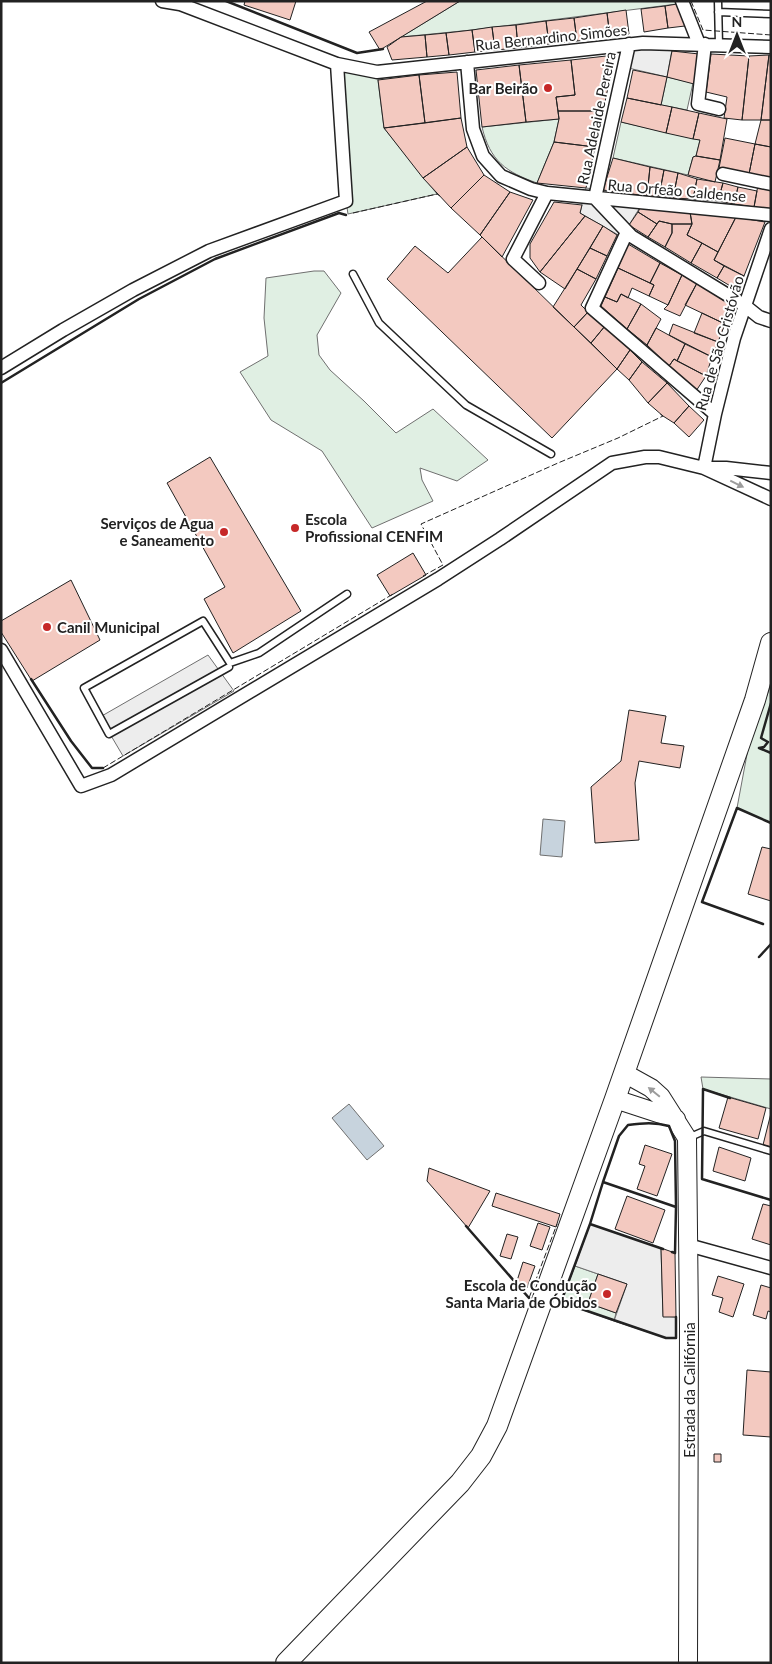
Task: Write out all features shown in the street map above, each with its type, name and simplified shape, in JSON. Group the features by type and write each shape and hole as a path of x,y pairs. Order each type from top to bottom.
{"main road":[{"path":"286,1663 460,1483 481,1456 497,1426 615,1099 755,700 771,643"}],"street":[{"name":"Rua Bernardino Simões","path":"162,1 180,4 337,64 377,72 643,43 771,47"},
{"path":"682,1 702,44 698,104 719,109"},
{"name":"Rua Adelaide Pereira","path":"595,198 629,44"},
{"path":"467,62 473,129 483,156 501,176 531,189 548,193 595,198"},
{"path":"1,368 133,290 210,250 346,201 337,64"},
{"path":"723,174 771,184"},
{"path":"538,283 513,259 548,193"},
{"name":"Rua Orfeão Caldense","path":"595,198 771,215"},
{"name":"Rua Orfeão Caldense","path":"595,198 627,232 760,317 771,321"},
{"name":"Rua de São Cristóvão","path":"704,468 715,414 744,306 771,229"},
{"path":"627,232 592,308 715,414"},
{"path":"1,650 80,786 111,775 372,620 500,540 612,463 645,457 659,457 704,468 771,499"},
{"path":"704,468 726,468 771,474"},
{"name":"Estrada da Califórnia","path":"624,1073 651,1088 661,1097 687,1138 688,1663"},
{"path":"615,1099 676,1119"},
{"path":"688,1245 771,1268"}],"lane":[{"path":"718,1 719,45"},
{"path":"718,12 771,14"},
{"path":"353,274 379,323 466,406 552,454"},
{"path":"229,667 110,734 84,688 203,621 230,663 259,653 347,594"},
{"path":"687,1138 704,1131 771,1152"}],"green space":[{"path":"460,1 676,1 677,4 401,37"},
{"path":"337,64 377,72 384,128 437,194 348,214"},
{"path":"667,77 693,83 687,110 661,105"},
{"path":"559,119 554,142 537,183 516,174 501,164 490,149 482,127"},
{"path":"621,122 700,140 688,175 613,158"},
{"path":"324,271 341,293 317,335 319,355 330,370 396,433 433,409 488,460 457,481 420,468 422,480 433,501 372,528 322,451 271,420 240,372 268,356 264,318 266,278"},
{"path":"771,684 771,823 737,808 748,749"},
{"path":"701,1077 771,1079 771,1109 703,1089"},
{"path":"575,1266 598,1274 588,1303 616,1313 614,1321 561,1302"}],"shaded area":[{"path":"629,44 673,44 667,77 624,67"},
{"path":"586,188 647,196 629,225 634,228 627,240 580,213"},
{"path":"208,655 234,691 123,756 100,717"},
{"path":"543,819 565,821 562,857 540,855"},
{"path":"349,1104 384,1146 367,1160 332,1118"},
{"path":"590,1224 661,1248 663,1316 676,1317 676,1338 666,1338 614,1321 627,1284 575,1266"}],"building":[{"path":"245,1 296,1 290,20 244,5"},
{"path":"427,1 460,1 380,50 369,32"},
{"path":"677,4 685,26 668,28 665,6"},
{"path":"665,6 668,28 644,32 641,9"},
{"path":"626,10 629,34 610,37 607,13"},
{"path":"607,13 610,37 577,41 574,18"},
{"path":"574,18 577,41 549,44 546,21"},
{"path":"546,21 549,44 518,48 516,25"},
{"path":"516,25 518,48 495,50 492,27"},
{"path":"492,27 495,50 475,52 472,30"},
{"path":"472,30 475,52 449,55 446,33"},
{"path":"446,33 449,55 427,57 425,35"},
{"path":"425,35 427,57 392,60 387,47 401,37"},
{"path":"672,51 699,54 694,84 667,77"},
{"path":"711,54 749,56 742,120 724,118 727,97 706,92"},
{"path":"615,55 603,111 558,111 556,97 575,95 571,60"},
{"path":"769,55 761,120 742,120 749,56"},
{"path":"769,55 771,55 771,120 761,120"},
{"path":"571,60 575,95 556,97 559,119 526,122 519,65"},
{"path":"519,65 526,122 482,127 476,70"},
{"path":"633,70 667,77 661,105 627,98"},
{"path":"457,72 461,118 425,123 419,75"},
{"path":"419,75 425,123 384,128 378,80"},
{"path":"627,98 672,107 666,133 621,122"},
{"path":"672,107 699,113 693,139 666,133"},
{"path":"558,111 603,111 595,147 554,142 559,119"},
{"path":"699,113 727,119 720,160 696,156 700,140 693,139"},
{"path":"461,118 467,147 423,178 384,128"},
{"path":"761,120 771,120 771,147 755,144"},
{"path":"725,138 755,144 749,174 719,168"},
{"path":"554,142 595,147 586,188 537,183"},
{"path":"755,144 771,147 771,178 749,174"},
{"path":"467,147 484,175 451,208 423,178"},
{"path":"693,157 720,160 715,182 688,175"},
{"path":"613,158 650,167 647,196 603,190"},
{"path":"650,167 664,170 659,196 647,196"},
{"path":"664,170 678,173 673,198 659,196"},
{"path":"678,173 697,179 693,199 673,198"},
{"path":"484,175 510,192 480,235 451,208"},
{"path":"697,179 723,183 718,201 693,199"},
{"path":"723,183 738,187 734,204 718,201"},
{"path":"758,185 771,188 771,209 754,207"},
{"path":"738,187 757,191 754,207 734,204"},
{"path":"510,192 533,200 502,257 480,235"},
{"path":"554,202 582,205 580,213 585,216 540,272 530,258 530,244"},
{"path":"641,206 690,212 692,224 672,224 659,221 657,224 638,212"},
{"path":"638,212 657,224 648,237 629,225"},
{"path":"690,212 736,217 718,252 687,235 692,224"},
{"path":"585,216 603,226 565,289 540,272"},
{"path":"736,217 765,222 744,276 714,260"},
{"path":"659,221 672,224 672,233 665,247 648,237"},
{"path":"672,224 692,224 687,235 702,243 691,263 665,247 672,233"},
{"path":"603,226 617,235 607,256 590,248"},
{"path":"482,237 617,369 552,438 387,279 415,246 448,273"},
{"path":"702,243 718,252 714,260 724,266 717,278 691,263"},
{"path":"628,244 660,263 650,283 618,268"},
{"path":"590,248 607,256 596,279 577,269"},
{"path":"660,263 682,275 668,305 649,296 654,285 650,283"},
{"path":"724,266 744,276 737,290 717,278"},
{"path":"618,268 654,285 649,296 632,288 628,298 621,294 617,302 605,297"},
{"path":"577,269 596,279 581,305 588,312 574,327 553,307"},
{"path":"682,275 697,283 680,316 664,309 668,305"},
{"path":"697,283 732,306 725,324 685,305"},
{"path":"621,294 641,304 627,329 601,306 605,297 617,302"},
{"path":"641,304 661,319 647,345 627,329"},
{"path":"588,312 605,326 591,343 574,327"},
{"path":"702,313 725,324 718,342 694,333"},
{"path":"673,324 718,342 712,357 669,335"},
{"path":"605,326 630,350 617,369 591,343"},
{"path":"656,328 685,344 677,361 674,359 669,366 647,345"},
{"path":"685,344 712,357 706,376 677,361"},
{"path":"630,350 642,362 629,380 617,369"},
{"path":"674,359 706,376 696,391 669,366"},
{"path":"642,362 667,383 648,403 629,380"},
{"path":"667,383 689,406 674,423 648,403"},
{"path":"689,406 704,420 689,437 674,423"},
{"name":"Serviços de Agua e Saneamento","path":"210,457 301,611 233,653 204,599 225,587 167,483"},
{"path":"413,553 426,575 390,596 377,575"},
{"name":"Canil Municipal","path":"71,580 100,640 32,681 1,632 1,621"},
{"path":"629,710 666,716 661,743 684,746 680,768 639,761 635,783 639,840 595,843 591,787 621,761"},
{"path":"762,847 771,849 771,901 748,894"},
{"path":"728,1097 766,1108 758,1139 719,1128"},
{"path":"771,1113 771,1147 763,1145"},
{"path":"645,1145 672,1154 657,1196 637,1189 645,1166 639,1164"},
{"path":"719,1147 751,1158 745,1181 713,1171"},
{"path":"429,1168 490,1191 468,1228 427,1181"},
{"path":"496,1193 560,1214 556,1227 492,1206"},
{"path":"627,1196 665,1210 653,1243 615,1229"},
{"path":"763,1204 771,1206 771,1245 752,1239"},
{"path":"538,1223 550,1227 542,1250 530,1246"},
{"path":"507,1234 518,1237 511,1259 500,1256"},
{"path":"661,1248 675,1253 676,1317 663,1317"},
{"path":"523,1262 535,1266 527,1288 516,1284"},
{"name":"Escola de Condução Santa Maria de Óbidos","path":"598,1274 627,1284 616,1313 588,1303"},
{"path":"718,1276 744,1284 733,1317 719,1312 723,1298 712,1295"},
{"path":"761,1285 771,1288 771,1312 768,1311 766,1319 753,1315"},
{"path":"747,1370 771,1372 771,1437 743,1435"},
{"path":"714,1454 721,1454 721,1462 714,1462"}],"fence":[{"path":"691,1 703,30 771,35"},
{"path":"353,213 437,194 440,196"},
{"path":"423,576 443,565 421,524 618,438 663,416 660,414"},
{"path":"103,768 393,594"},
{"path":"529,1298 557,1224"}],"wall":[{"path":"226,1 357,53 383,49"},
{"path":"1,383 139,299 215,259 339,213 346,215"},
{"path":"31,679 71,741 92,768 103,768"},
{"path":"759,748 764,747 768,742 761,738 771,703"},
{"path":"759,748 771,753"},
{"path":"763,924 702,902 737,808 771,823"},
{"path":"759,957 771,944"},
{"path":"730,1098 703,1089 702,1179 771,1200"},
{"path":"672,1252 675,1253 676,1207 675,1141 669,1126 649,1123 628,1125 619,1136 603,1182 676,1207"},
{"path":"603,1182 590,1224 663,1249"},
{"path":"590,1224 561,1302 666,1338 676,1338 676,1317"},
{"path":"466,1226 529,1298"}],"place":[{"name":"Bar Beirão","path":"548,88"},
{"name":"Escola Profissional CENFIM","path":"295,528"},
{"name":"Serviços de Agua e Saneamento","path":"224,532"},
{"name":"Canil Municipal","path":"47,627"},
{"name":"Escola de Condução Santa Maria de Óbidos","path":"607,1294"}]}
